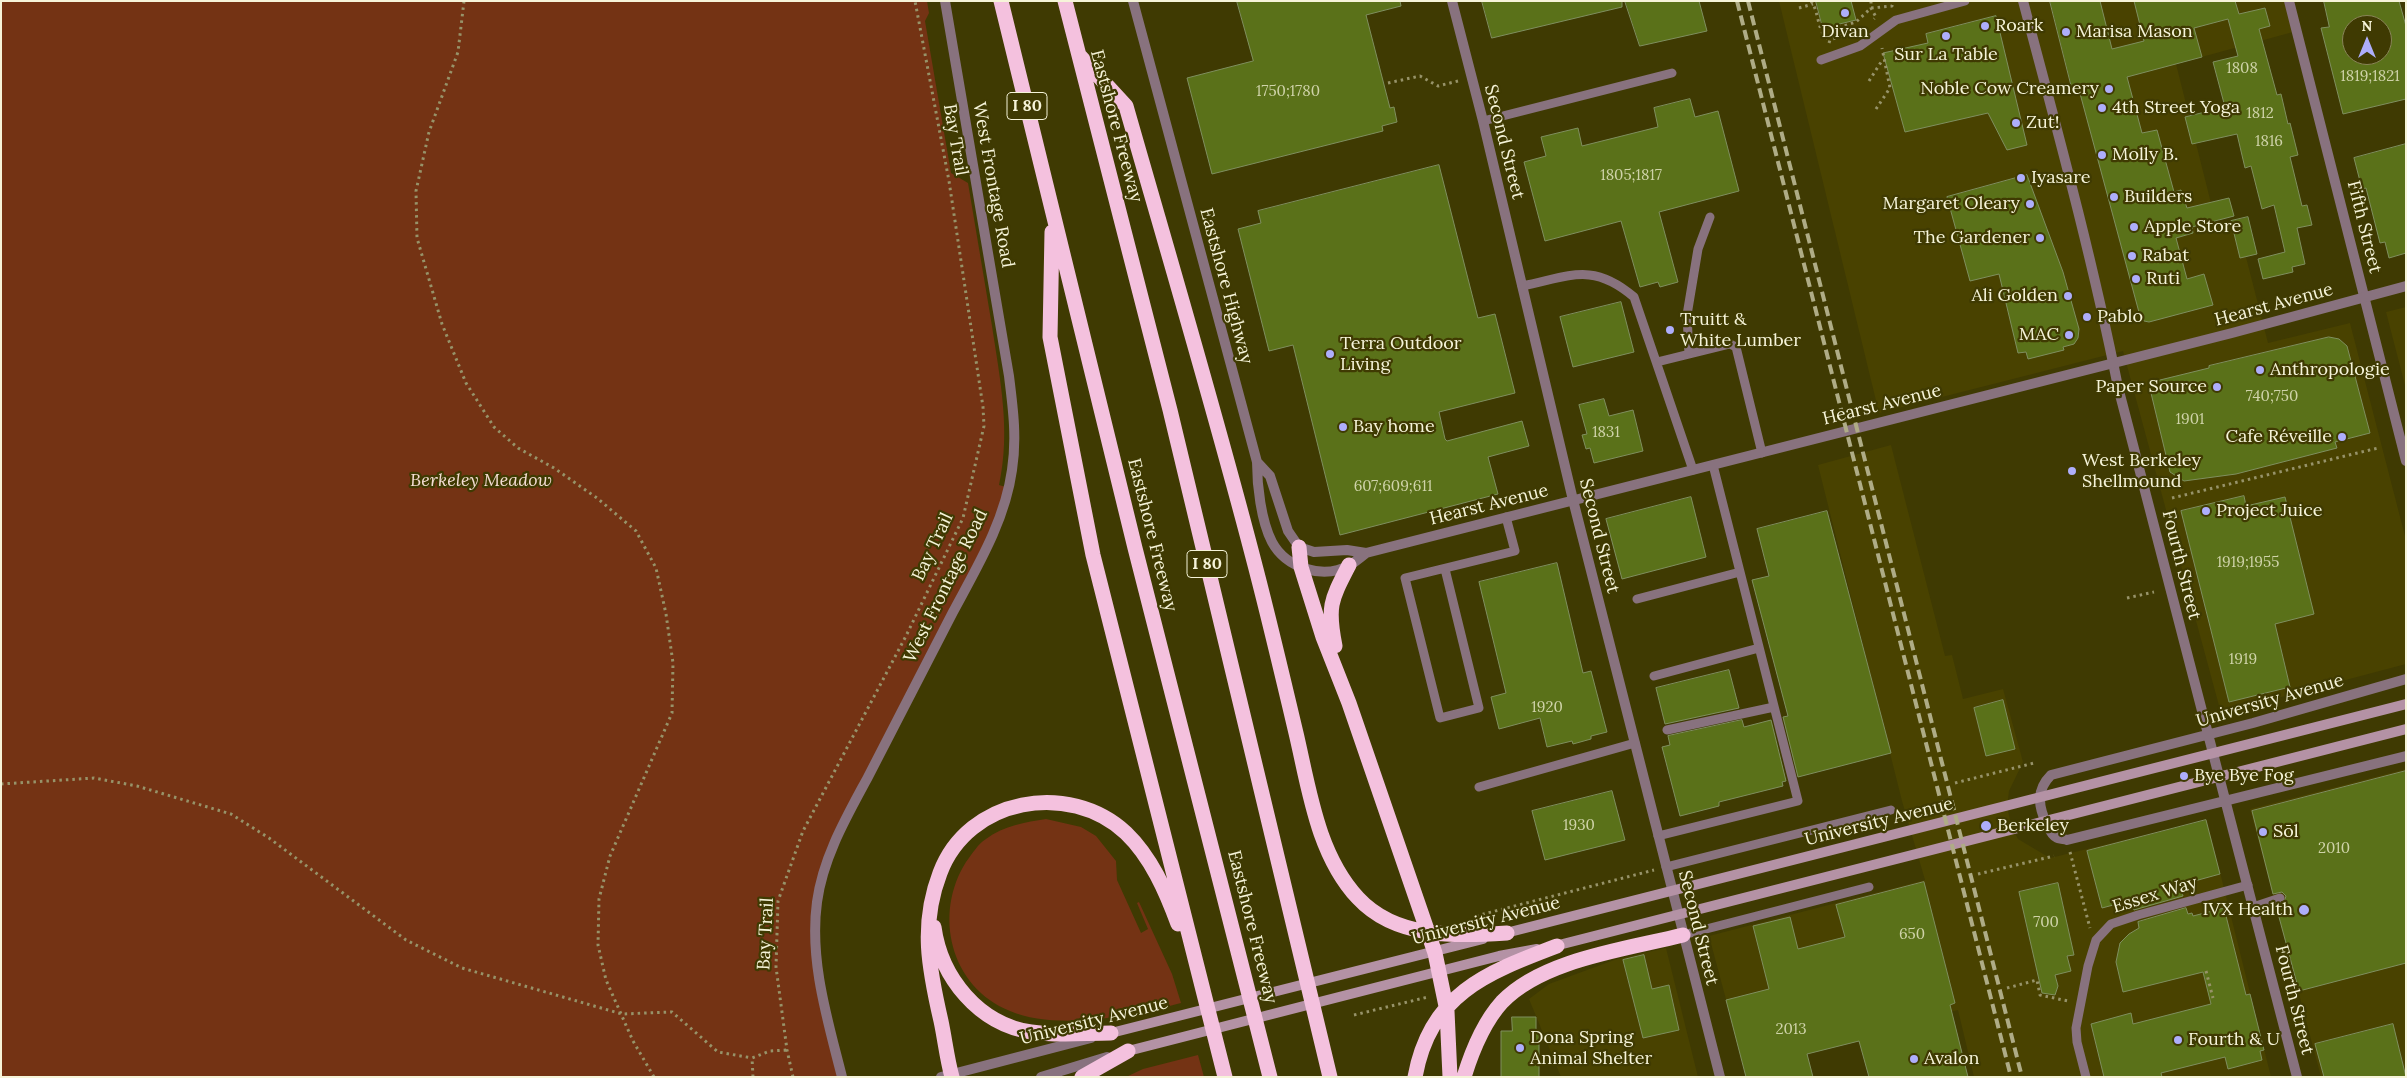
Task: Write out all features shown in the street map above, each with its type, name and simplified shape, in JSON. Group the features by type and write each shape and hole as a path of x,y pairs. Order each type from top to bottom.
{"highway":[{"name":"Eastshore Freeway","path":"1001,1 1137,557 1270,1077"},
{"name":"Eastshore Freeway","path":"1065,1 1170,410 1330,1077"},
{"path":"1077,52 1126,106 1256,569 1316,813 1336,867 1359,899 1378,914 1400,926 1422,932 1507,933"},
{"path":"1053,210 1050,337 1076,481 1225,1077"},
{"path":"1299,547 1302,568 1323,637 1349,703 1437,960 1447,1011 1450,1077"},
{"path":"1349,703 1330,616 1334,594 1350,565"},
{"path":"948,1076 929,967 928,943 932,906 940,873 950,853 963,836 984,819 1006,808 1034,802 1052,802 1084,808 1106,819 1125,832 1146,858 1171,903 1204,993"},
{"path":"932,906 937,942 950,974 965,995 987,1014 1016,1029 1030,1032 1111,1033"},
{"path":"1464,1077 1473,1050 1486,1025 1502,1003 1518,989 1560,968 1683,935"},
{"path":"1415,1077 1428,1034 1439,1015 1454,998 1482,979 1507,966 1557,946"},
{"path":"1082,1077 1128,1051"}],"main road":[{"name":"University Avenue","path":"1111,1033 2406,704"},
{"name":"University Avenue","path":"1128,1051 1499,956 1557,946 2406,729"}],"street":[{"name":"West Frontage Road","path":"842,1077 823,999 817,962 816,917 821,881 832,849 987,547 1004,505 1014,452 1014,413 1009,376 945,1"},
{"name":"Eastshore Highway","path":"1133,1 1257,462 1257,480 1272,542 1288,560 1302,568"},
{"name":"Second Street","path":"1452,1 1483,121 1573,500 1720,1077"},
{"name":"Fourth Street","path":"2023,1 2062,148 2113,363 2297,1077"},
{"name":"Fifth Street","path":"2290,1 2406,461"},
{"name":"Hearst Avenue","path":"1302,568 1318,572 1350,565 1366,553 2113,363 2406,286"},
{"path":"1257,462 1270,476 1288,531 1299,547"},
{"name":"Hearst Avenue","path":"1299,547 1314,552 1347,550 1366,553"},
{"name":"University Avenue","path":"2067,840 2055,837 2049,830 2040,808 2039,794 2044,782 2051,775 2208,735 2406,679"},
{"path":"2067,840 2406,756"},
{"name":"University Avenue","path":"948,1076 1111,1033"},
{"name":"University Avenue","path":"1041,1077 1128,1051"}],"lane":[{"path":"1821,60 1860,46 1896,20 1965,1"},
{"path":"1483,121 1672,73"},
{"path":"1690,354 1687,316 1698,249 1710,217"},
{"path":"1522,286 1569,275 1590,273 1622,287 1634,297 1693,470"},
{"path":"1657,362 1730,344 1736,347 1762,453"},
{"path":"1658,836 1798,801 1713,465"},
{"path":"1444,569 1479,708 1440,718 1405,578 1515,551 1506,517"},
{"path":"1637,599 1740,572"},
{"path":"1654,676 1759,648"},
{"path":"1667,730 1774,707"},
{"path":"1479,787 1635,743"},
{"path":"1666,867 1891,810"},
{"name":"Essex Way","path":"2096,940 2111,924 2138,914 2248,886"},
{"path":"1683,935 1869,887"},
{"path":"2253,907 2280,898"},
{"path":"2086,1077 2076,1028 2096,940"}],"path":[{"path":"464,1 458,52 430,132 416,191 417,238 442,324 466,383 494,427 518,448 554,468 597,498 636,530 656,568 666,614 673,664 672,714 610,856 599,899 598,946 606,980 632,1040 654,1077"},
{"name":"Bay Trail","path":"793,1077 787,1050 776,967 778,901 802,831 906,636 963,518 984,426 983,407 948,181 915,1"},
{"path":"1870,21 1876,18 1871,8 1871,1"},
{"path":"1837,38 1835,29 1856,22 1871,8 1892,6 1892,1"},
{"path":"1799,8 1812,3 1822,32 1830,40"},
{"path":"1821,60 1830,40 1865,25"},
{"path":"1876,109 1890,88 1880,50 1887,44"},
{"path":"1869,81 1883,59"},
{"path":"1388,83 1420,76 1438,86 1472,78"},
{"path":"2172,498 2378,448"},
{"path":"2127,598 2154,592"},
{"path":"1955,783 2034,762"},
{"path":"1,784 94,778 137,786 231,814 269,838 406,940 462,968 622,1014 672,1012 718,1052 752,1058 770,1051 787,1050"},
{"path":"2067,840 2090,928 2096,940"},
{"path":"1978,874 2054,856"},
{"path":"2206,972 2213,998"},
{"path":"2007,988 2037,980 2040,995 2080,1004"},
{"path":"1354,1015 1399,1004"},
{"path":"752,1058 753,1077"}],"shaded area":[{"path":"1779,1 2285,1 2293,32 2176,64 2217,227 2237,222 2268,343 2350,323 2406,540 2406,664 2221,713 2123,351 1879,413"},
{"path":"2406,307 2406,389 2386,312"},
{"path":"1891,445 1945,656 1952,655 1963,699 2003,689 2023,762 2009,791 2007,807 2012,828 2018,839 2050,858 2207,820 2271,1077 1974,1077 1958,1010 1852,1036 1840,990 1731,1018 1709,936 1925,880 1902,801 1818,465"},
{"path":"2406,769 2406,1077 2321,1077 2250,809"},
{"path":"1666,948 1698,1077 1561,1077 1529,999 1549,984 1617,959"}],"green space":[{"name":"Berkeley Meadow","path":"1,1 927,1 929,13 925,21 951,173 968,183 1003,405 1004,445 999,485 1009,488 1004,505 827,862 816,946 842,1077 1,1077"},
{"path":"1046,819 1081,827 1096,836 1116,861 1117,880 1141,933 1148,929 1137,903 1139,902 1172,974 1181,1003 1118,1017 1072,1021 1050,1020 1029,1017 1010,1011 990,1000 973,985 961,967 953,947 950,926 951,904 956,882 966,862 986,839 1007,828"},
{"path":"1198,1055 1204,1077 1126,1077 1143,1069"}],"building":[{"path":"1237,1 1400,1 1401,6 1366,15 1390,108 1394,107 1397,122 1382,126 1383,131 1212,174 1187,78 1253,61"},
{"path":"1482,1 1622,1 1622,7 1492,38"},
{"path":"1625,1 1699,1 1707,31 1640,46"},
{"path":"1816,1 1851,1 1856,20 1823,28"},
{"path":"2050,1 2100,1 2112,49 2144,41 2134,1 2235,1 2239,14 2265,8 2270,26 2259,29 2277,95 2281,94 2288,124 2290,123 2298,155 2290,157 2302,206 2307,205 2312,225 2297,228 2305,264 2292,267 2293,272 2263,279 2258,259 2285,252 2274,205 2262,209 2251,166 2245,168 2237,134 2192,144 2185,117 2225,107 2213,62 2238,56 2228,19 2194,28 2202,57 2127,77 2142,133 2157,130 2174,192 2181,190 2187,208 2229,198 2234,216 2192,227 2193,233 2176,238 2187,279 2204,274 2213,305 2149,322 2144,321 2140,316 2078,86 2072,88"},
{"path":"2324,1 2399,1 2406,26 2406,99 2343,114 2321,28 2329,27"},
{"path":"1996,16 2027,145 2007,150 1988,113 1905,132 1883,53 1928,43 1926,34"},
{"path":"1690,99 1695,117 1718,111 1739,191 1659,212 1678,282 1660,287 1658,282 1640,287 1621,221 1545,241 1524,162 1546,156 1541,137 1578,128 1582,146 1658,127 1654,108"},
{"path":"2406,144 2406,253 2389,258 2385,242 2380,243 2366,188 2362,189 2354,158"},
{"path":"1439,165 1478,318 1495,314 1515,393 1439,412 1445,439 1447,441 1522,421 1529,446 1488,457 1498,494 1340,535 1293,345 1269,351 1238,229 1261,223 1258,211"},
{"path":"2027,175 2063,272 2079,329 2078,338 2074,344 2063,347 2064,350 2028,359 2026,352 2018,353 1999,274 1970,281 1947,197"},
{"path":"2248,217 2257,254 2240,258 2231,221"},
{"path":"1621,302 1634,352 1573,367 1560,317"},
{"path":"2329,337 2339,339 2347,346 2370,433 2335,442 2337,448 2236,474 2184,481 2170,472 2151,393 2155,383 2160,380 2209,368 2209,366"},
{"path":"1604,399 1609,416 1633,410 1643,451 1594,463 1590,448 1586,449 1582,435 1587,434 1579,405"},
{"path":"2244,496 2246,506 2285,497 2314,614 2275,624 2290,687 2229,702 2181,511"},
{"path":"1691,497 1706,557 1622,579 1606,519"},
{"path":"1827,511 1891,753 1798,777 1783,717 1788,716 1752,580 1769,576 1757,529"},
{"path":"1557,563 1583,673 1591,671 1607,732 1591,736 1591,739 1573,744 1572,741 1547,747 1540,718 1499,729 1491,697 1506,693 1479,582"},
{"path":"1729,670 1739,708 1665,724 1656,688"},
{"path":"2003,700 2015,749 1986,756 1974,708"},
{"path":"1742,720 1744,727 1771,720 1786,781 1782,782 1783,786 1719,802 1719,806 1680,816 1662,747 1670,745 1668,736"},
{"path":"2406,771 2406,963 2299,991 2276,906 2284,902 2286,896 2282,892 2273,894 2252,811"},
{"path":"1612,791 1625,840 1545,860 1532,811"},
{"path":"2206,820 2220,874 2180,885 2183,896 2134,910 2132,900 2102,908 2087,851"},
{"path":"1924,882 1955,1003 1950,1005 1968,1077 1869,1077 1859,1041 1807,1054 1813,1077 1746,1077 1726,1000 1769,989 1753,926 1790,917 1798,949 1845,937 1836,905"},
{"path":"2058,883 2074,955 2067,956 2071,971 2055,975 2058,986 2055,995 2042,993 2019,892"},
{"path":"2186,908 2188,914 2192,913 2193,916 2224,908 2246,995 2250,994 2264,1050 2260,1051 2262,1060 2228,1069 2225,1057 2161,1073 2162,1077 2104,1077 2091,1024 2131,1013 2133,1024 2211,1004 2203,972 2123,992 2116,962 2120,943 2139,928 2138,922"},
{"path":"1644,955 1652,989 1669,985 1679,1030 1643,1038 1623,960"},
{"name":"Dona Spring Animal Shelter","path":"1512,1017 1536,1017 1536,1033 1539,1033 1539,1077 1501,1077 1501,1031 1512,1031"},
{"path":"2393,1024 2406,1077 2324,1077 2315,1044"}],"railway":[{"path":"1737,1 2011,1077"},
{"path":"1748,1 2022,1077"}],"place":[{"name":"Divan","path":"1845,13"},
{"name":"Roark","path":"1985,26"},
{"name":"Marisa Mason","path":"2066,32"},
{"name":"Sur La Table","path":"1946,36"},
{"name":"Noble Cow Creamery","path":"2109,89"},
{"name":"4th Street Yoga","path":"2102,108"},
{"name":"Zut!","path":"2016,123"},
{"name":"Molly B.","path":"2102,155"},
{"name":"Iyasare","path":"2021,178"},
{"name":"Builders","path":"2114,197"},
{"name":"Margaret Oleary","path":"2030,204"},
{"name":"Apple Store","path":"2134,227"},
{"name":"The Gardener","path":"2040,238"},
{"name":"Rabat","path":"2132,256"},
{"name":"Ruti","path":"2136,279"},
{"name":"Ali Golden","path":"2068,296"},
{"name":"Pablo","path":"2087,317"},
{"name":"Truitt & White Lumber","path":"1670,330"},
{"name":"MAC","path":"2069,335"},
{"name":"Terra Outdoor Living","path":"1330,354"},
{"name":"Anthropologie","path":"2260,370"},
{"name":"Paper Source","path":"2217,387"},
{"name":"Bay home","path":"1343,427"},
{"name":"Cafe Réveille","path":"2342,437"},
{"name":"West Berkeley Shellmound","path":"2072,471"},
{"name":"Project Juice","path":"2206,511"},
{"name":"Bye Bye Fog","path":"2184,776"},
{"name":"Berkeley","path":"1986,826"},
{"name":"Sōl","path":"2263,832"},
{"name":"IVX Health","path":"2304,910"},
{"name":"Fourth & U","path":"2178,1040"},
{"name":"Dona Spring Animal Shelter","path":"1520,1048"},
{"name":"Avalon","path":"1914,1059"}]}
